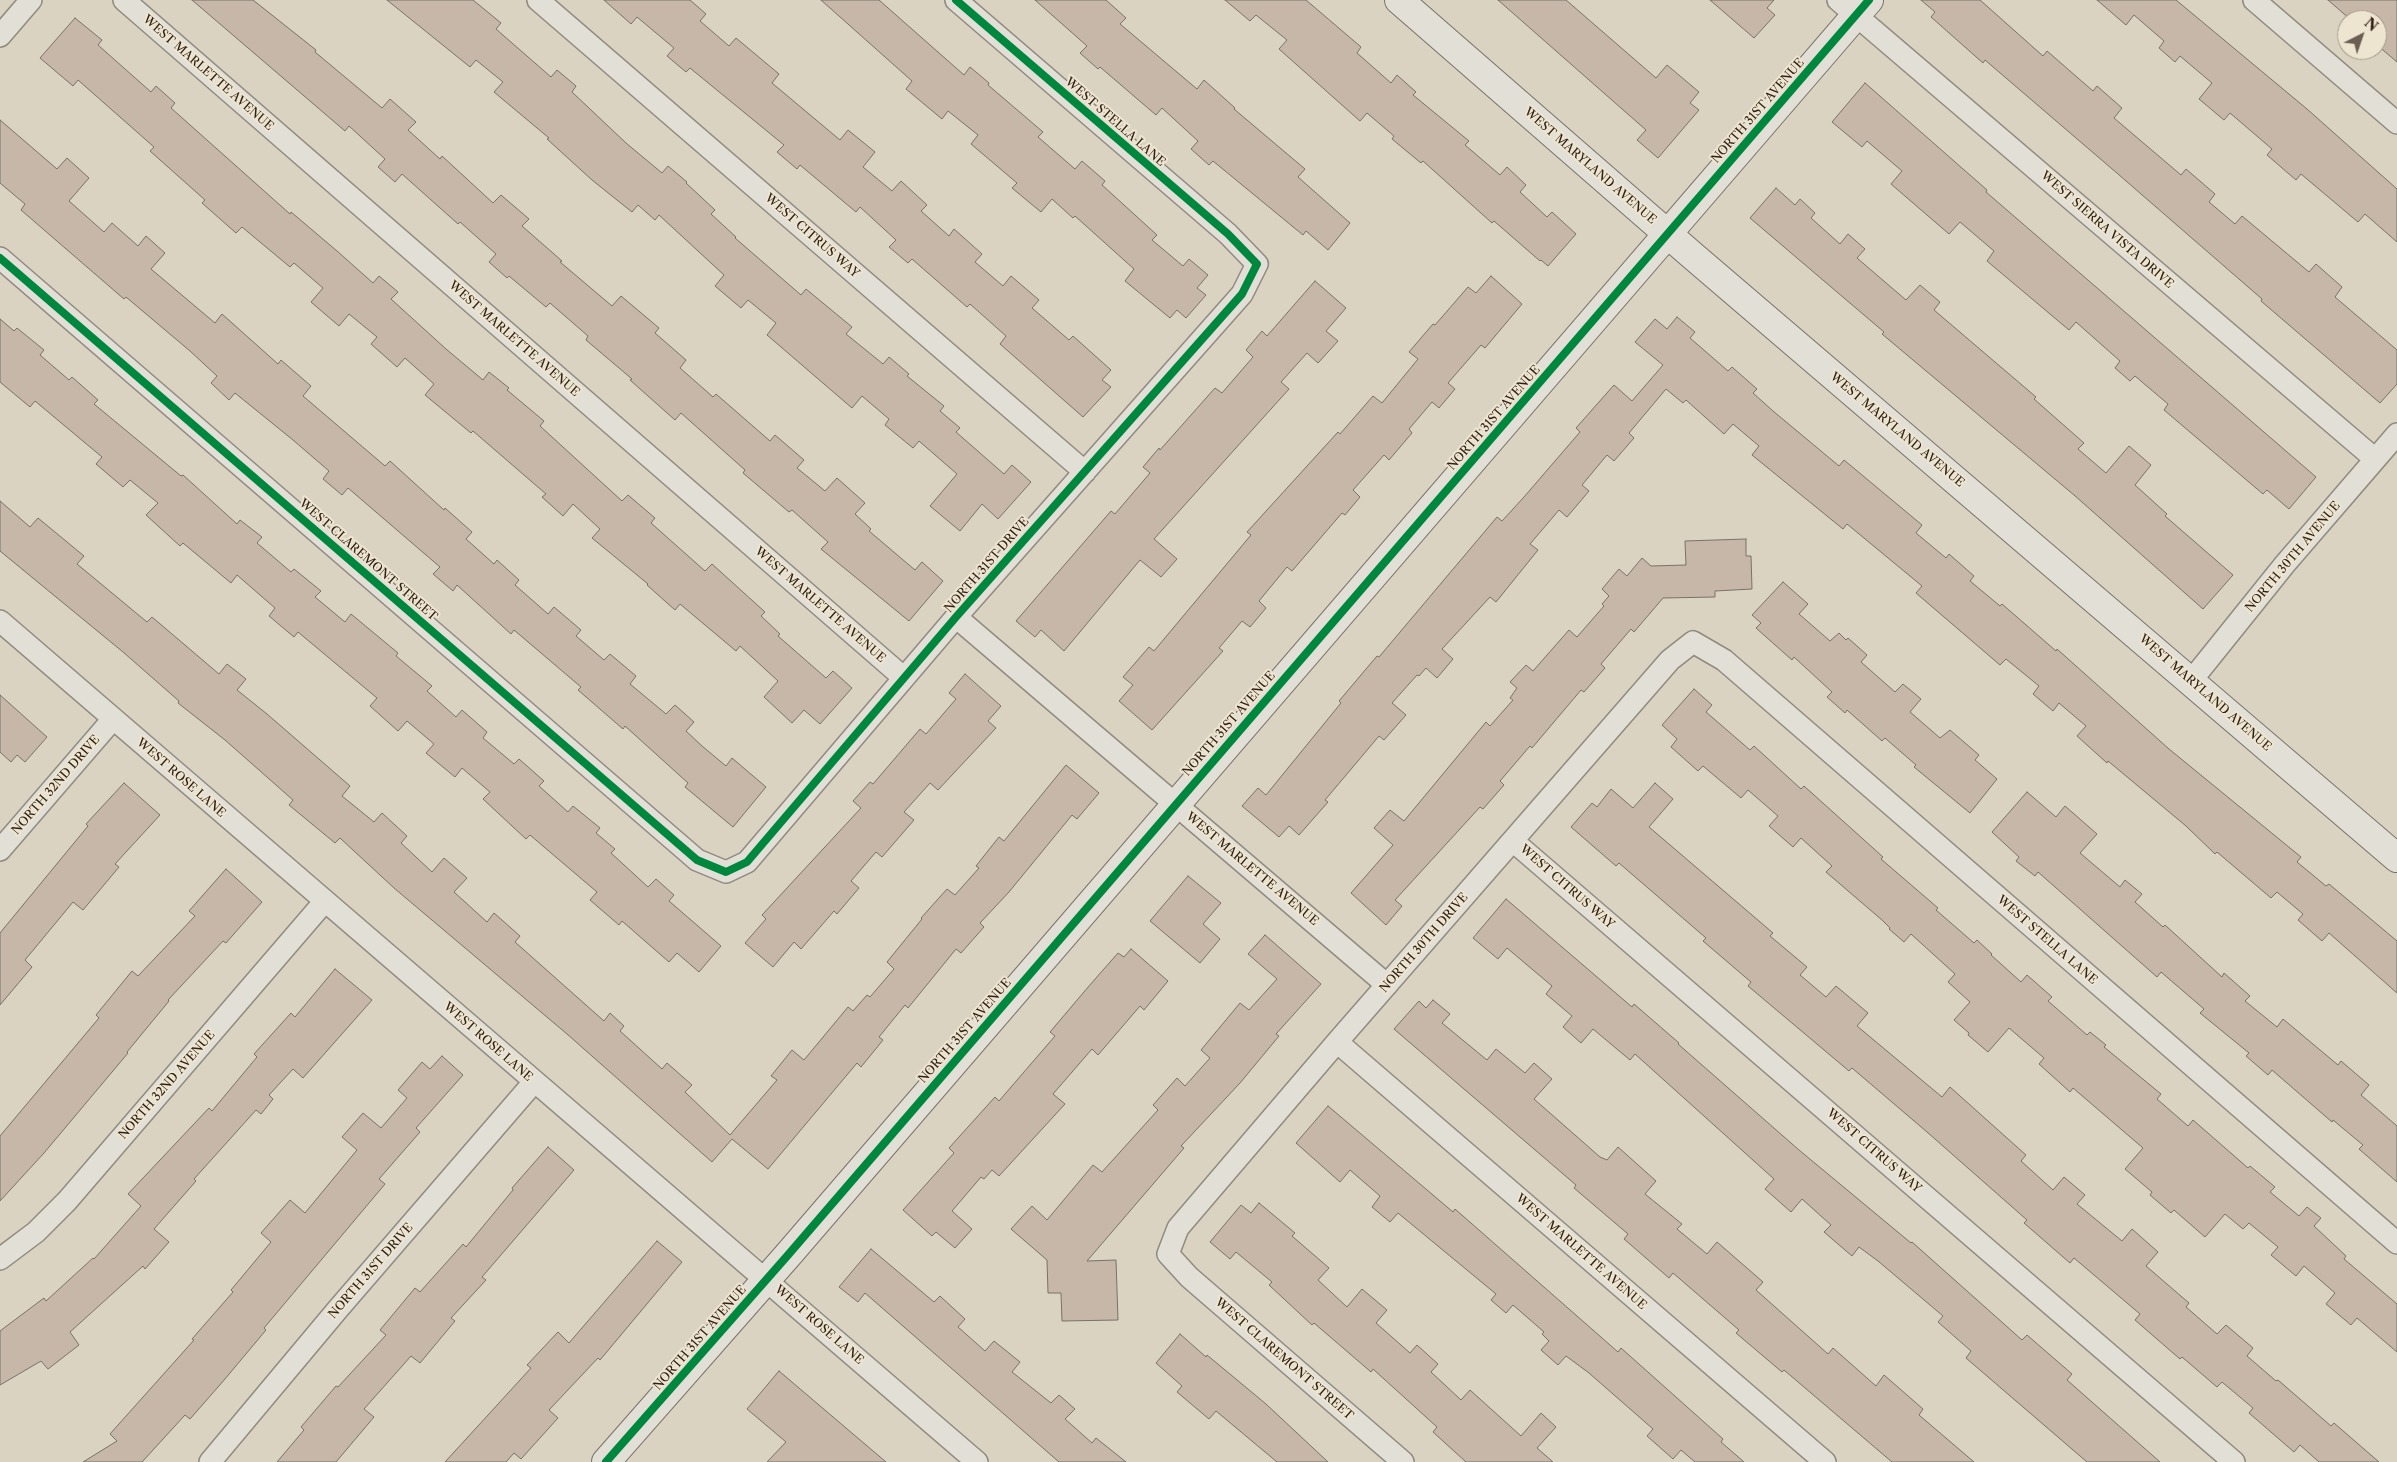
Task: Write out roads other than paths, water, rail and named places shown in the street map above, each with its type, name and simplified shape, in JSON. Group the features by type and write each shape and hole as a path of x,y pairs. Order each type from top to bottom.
{"street":[{"path":"0,36 32,0"},
{"name":"WEST MARLETTE AVENUE","path":"124,0 904,678"},
{"name":"WEST CITRUS WAY","path":"538,0 1085,472"},
{"name":"WEST STELLA LANE","path":"956,0 1228,234 1257,264"},
{"name":"WEST MARYLAND AVENUE","path":"1399,0 2397,858"},
{"path":"2254,0 2397,123"},
{"name":"NORTH 31ST AVENUE","path":"606,1462 766,1280 1668,233 1854,5"},
{"name":"WEST SIERRA VISTA DRIVE","path":"1854,5 2375,459"},
{"name":"WEST CLAREMONT STREET","path":"0,258 697,860 726,872"},
{"name":"NORTH 31ST DRIVE","path":"726,872 747,862 956,617 1242,294 1257,264"},
{"name":"NORTH 30TH AVENUE","path":"2192,681 2285,564 2397,434"},
{"name":"WEST MARLETTE AVENUE","path":"956,617 1387,985"},
{"name":"WEST ROSE LANE","path":"0,621 977,1462"},
{"name":"WEST STELLA LANE","path":"1693,642 1731,666 2397,1243"},
{"name":"NORTH 30TH DRIVE","path":"1168,1254 1178,1228 1337,1042 1670,660 1693,642"},
{"name":"NORTH 32ND DRIVE","path":"0,850 113,719"},
{"name":"WEST CITRUS WAY","path":"1514,841 2234,1462"},
{"name":"NORTH 32ND AVENUE","path":"0,1259 36,1232 67,1201 324,901"},
{"name":"WEST MARLETTE AVENUE","path":"1337,1042 1824,1462"},
{"name":"NORTH 31ST DRIVE","path":"210,1462 338,1309 534,1082"},
{"name":"WEST CLAREMONT STREET","path":"1168,1254 1189,1277 1403,1462"}]}
